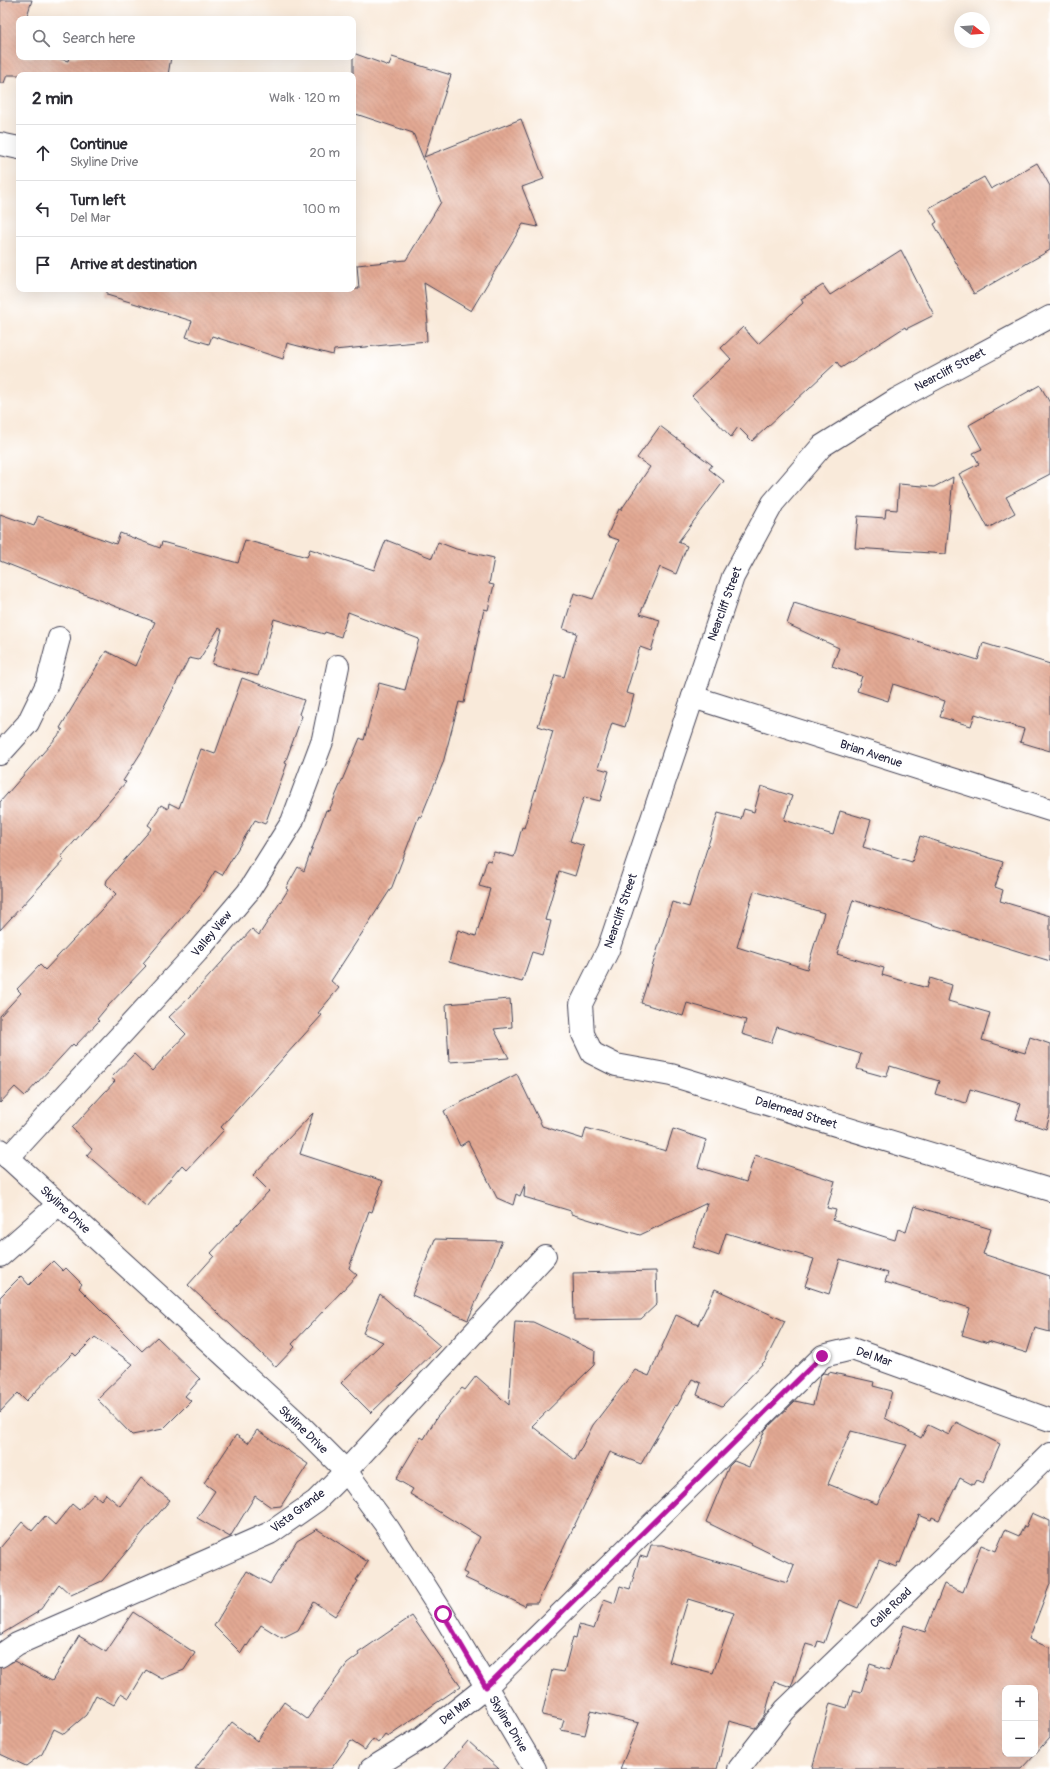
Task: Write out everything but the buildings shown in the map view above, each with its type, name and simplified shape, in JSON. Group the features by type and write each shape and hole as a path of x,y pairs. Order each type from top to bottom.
{"street":[{"path":"0,144 16,147"},
{"name":"Nearcliff Street","path":"580,1004 608,950 733,577 773,503 822,446 897,399 1050,317"},
{"path":"0,754 28,723 47,684 59,638"},
{"name":"Valley View","path":"4,1154 197,952 248,892 292,822 322,739 338,666"},
{"name":"Brian Avenue","path":"693,697 1050,810"},
{"name":"Dalemead Street","path":"580,1004 584,1034 592,1053 616,1065 671,1075 1050,1190"},
{"name":"Skyline Drive","path":"4,1154 299,1424 346,1471 400,1548 443,1614 535,1769"},
{"path":"0,1256 59,1204"},
{"name":"Vista Grande","path":"0,1656 17,1644 270,1533 316,1501 346,1471 545,1256"},
{"name":"Del Mar","path":"371,1769 423,1738 486,1687 822,1356 852,1349 1050,1420"},
{"name":"Calle Road","path":"739,1769 786,1710 1050,1454"}],"route":[{"path":"443,1614 486,1687 822,1356"}]}
